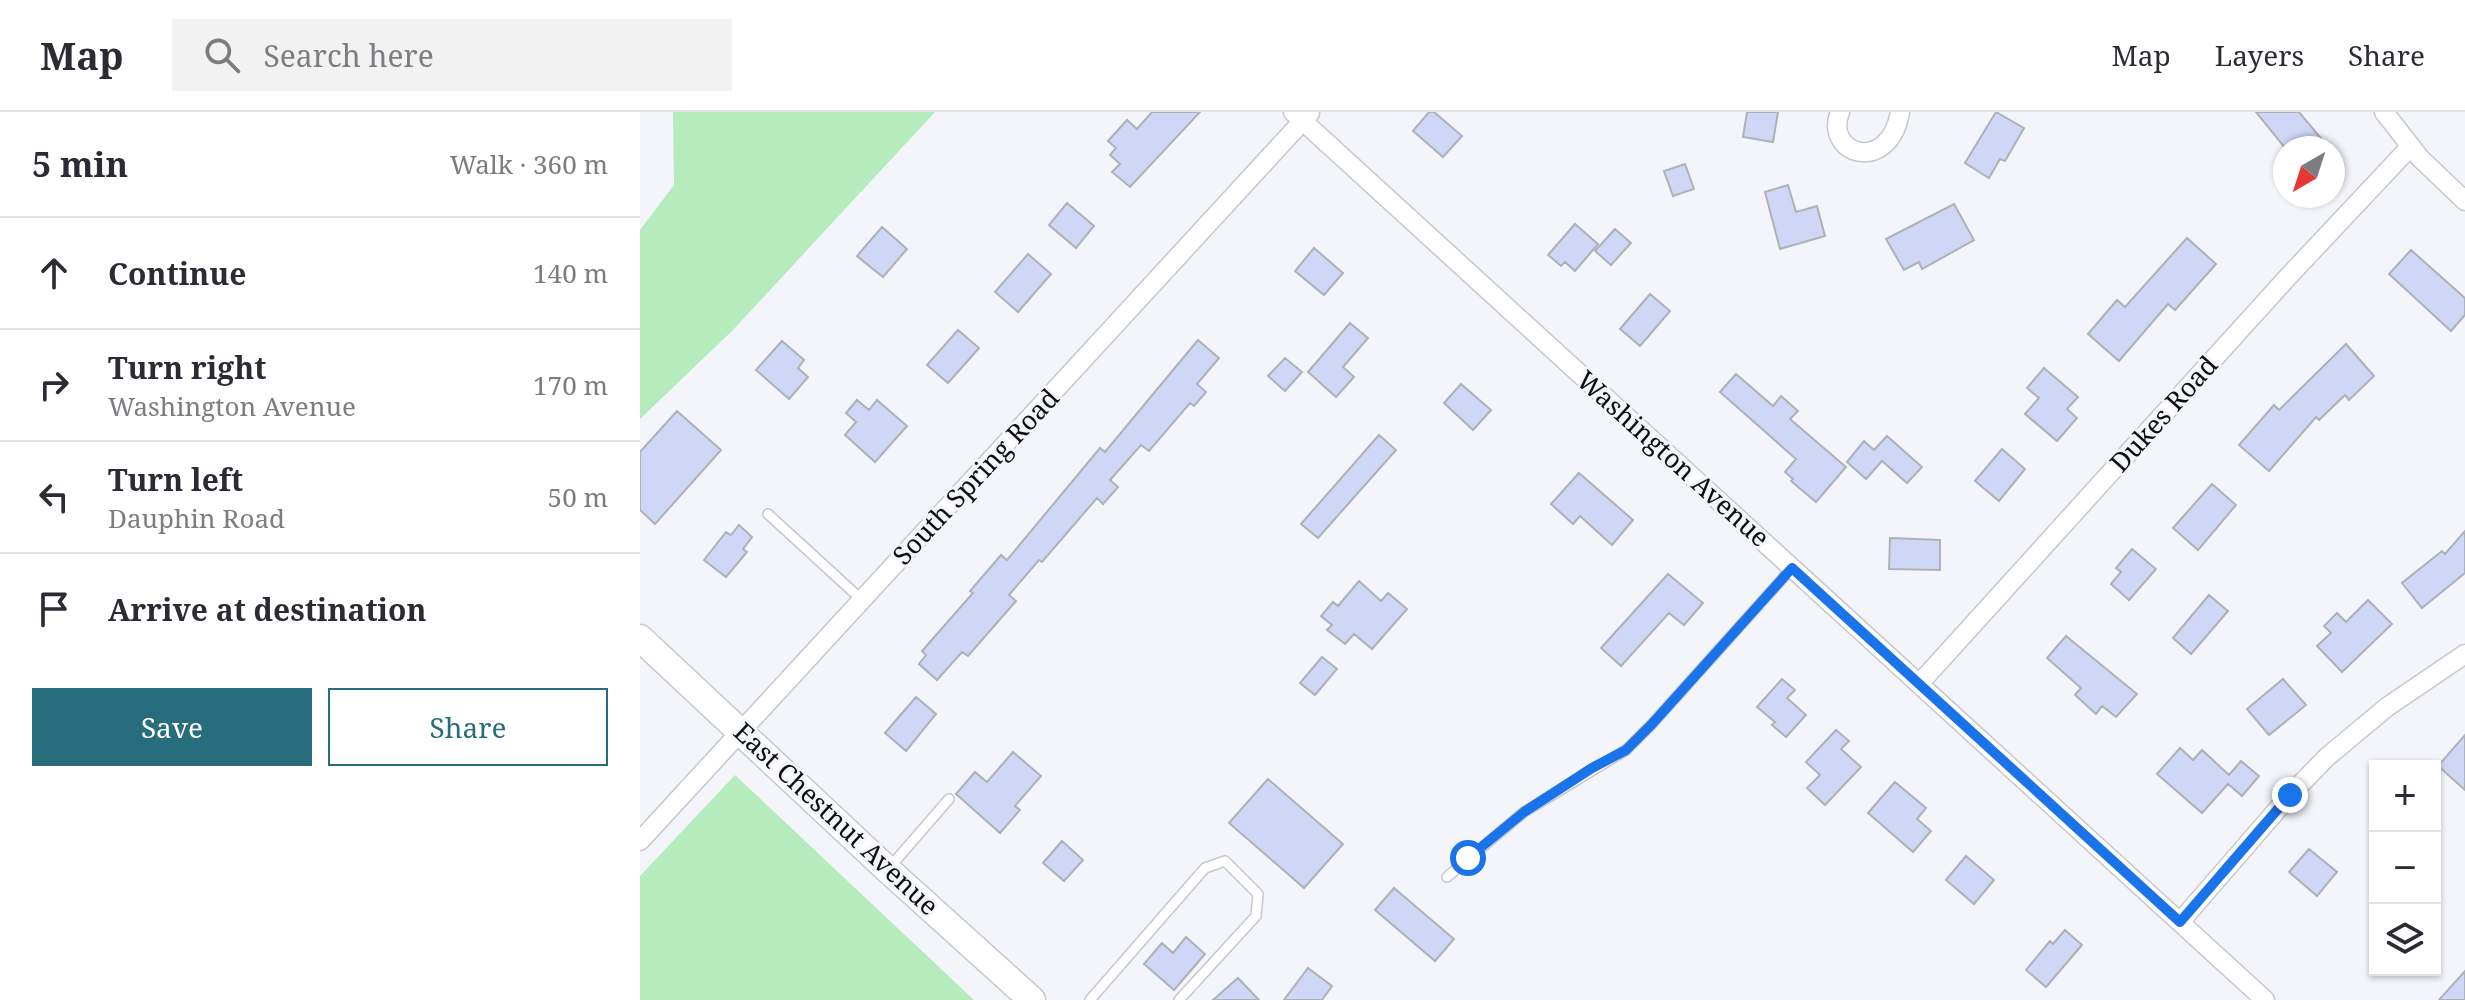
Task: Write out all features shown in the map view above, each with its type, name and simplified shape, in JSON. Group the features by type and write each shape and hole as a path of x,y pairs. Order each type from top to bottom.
{"street":[{"path":"1840,112 1837,125 1842,141 1857,152 1868,152 1879,149 1893,137 1900,112"},
{"path":"2384,112 2411,146 2465,201"},
{"name":"Washington Avenue","path":"1303,115 2265,1000"},
{"name":"South Spring Road","path":"640,841 863,601 1303,115"},
{"name":"Dukes Road","path":"1919,684 2276,290 2411,146"},
{"name":"East Chestnut Avenue","path":"640,638 1032,1000"},
{"path":"2180,922 2327,757 2387,707 2465,654"}],"lane":[{"path":"768,514 863,601"},
{"path":"1447,877 1524,812 1626,750 1792,568"},
{"path":"888,870 949,799"},
{"path":"1090,1000 1205,868 1225,861 1258,894 1256,916 1179,1000"}],"green space":[{"path":"673,112 935,112 732,331 640,419 640,230 674,185"},
{"path":"735,775 974,1000 640,1000 640,876"}],"building":[{"path":"1152,112 1200,112 1130,187 1112,172 1120,164 1110,155 1116,148 1108,141 1127,120 1137,129"},
{"path":"1429,112 1434,112 1462,136 1443,157 1413,131"},
{"path":"1747,112 1778,112 1773,142 1743,137"},
{"path":"1996,112 2024,128 2005,161 2000,159 1989,178 1965,163"},
{"path":"2256,112 2299,112 2319,136 2275,136"},
{"path":"1685,164 1694,189 1673,196 1664,171"},
{"path":"1788,185 1796,212 1817,206 1825,236 1780,249 1765,192"},
{"path":"1067,203 1094,226 1076,248 1049,225"},
{"path":"1954,204 1974,240 1922,269 1919,262 1904,270 1886,239"},
{"path":"1575,224 1598,244 1575,271 1565,262 1561,266 1548,255"},
{"path":"882,227 907,249 883,277 857,256"},
{"path":"1615,229 1631,243 1611,265 1595,251"},
{"path":"2187,238 2216,264 2175,310 2168,304 2119,361 2088,334 2117,300 2125,307"},
{"path":"1314,248 1343,273 1324,295 1295,271"},
{"path":"2411,250 2465,298 2465,315 2451,331 2389,274"},
{"path":"1028,254 1051,274 1018,312 995,292"},
{"path":"1650,294 1670,311 1640,346 1620,329"},
{"path":"1350,323 1368,338 1343,367 1354,377 1336,397 1308,372"},
{"path":"958,330 979,348 948,383 927,365"},
{"path":"1198,340 1219,358 1197,384 1206,392 1194,406 1190,403 1149,451 1141,445 1110,480 1118,487 1103,504 1097,498 1009,595 1016,601 968,656 962,652 937,680 919,664 926,655 922,651 973,593 970,591 1001,555 1007,560 1100,448 1105,452"},
{"path":"782,341 804,360 798,368 808,377 789,399 756,370"},
{"path":"2346,344 2374,376 2349,400 2345,395 2319,420 2316,417 2269,471 2239,445 2274,405 2279,410"},
{"path":"1285,358 1302,372 1285,391 1268,376"},
{"path":"2044,368 2078,397 2067,409 2077,418 2057,441 2025,414 2039,398 2027,388"},
{"path":"1736,374 1773,406 1781,396 1798,411 1790,419 1846,467 1816,502 1785,472 1796,459 1720,392"},
{"path":"1461,384 1491,410 1473,430 1444,403"},
{"path":"857,400 869,410 877,400 907,426 875,462 845,435 856,422 846,413"},
{"path":"677,411 721,450 655,524 640,510 640,452"},
{"path":"1379,435 1396,450 1318,538 1301,524"},
{"path":"1887,436 1922,467 1907,483 1882,461 1866,479 1847,462 1864,441 1874,450"},
{"path":"2002,449 2025,469 1999,501 1975,481"},
{"path":"1579,473 1633,520 1612,545 1580,516 1573,524 1551,504"},
{"path":"2212,484 2236,505 2198,550 2173,528"},
{"path":"739,525 752,537 743,549 747,552 726,577 704,560 726,532 731,535"},
{"path":"2465,531 2465,573 2422,608 2402,583 2442,551 2445,554"},
{"path":"1890,538 1940,540 1940,570 1889,569"},
{"path":"2132,549 2156,569 2129,600 2111,584 2121,572 2116,568"},
{"path":"1668,574 1703,603 1684,625 1669,613 1621,666 1601,648"},
{"path":"1359,581 1381,601 1388,593 1407,609 1372,649 1354,634 1345,644 1327,630 1332,625 1321,616 1333,602 1338,606"},
{"path":"2209,595 2228,611 2191,654 2173,638"},
{"path":"2368,600 2392,624 2342,672 2317,646 2331,633 2324,626 2337,613 2346,622"},
{"path":"2066,636 2137,694 2116,717 2102,706 2096,714 2075,695 2081,688 2047,658"},
{"path":"1322,657 1337,669 1315,695 1300,683"},
{"path":"1782,679 1795,690 1787,698 1806,715 1786,737 1772,725 1775,722 1757,707"},
{"path":"2283,679 2306,705 2269,735 2247,709"},
{"path":"916,697 936,714 906,751 885,733"},
{"path":"1836,730 1849,741 1841,749 1861,767 1825,805 1807,788 1820,775 1806,762"},
{"path":"2465,735 2465,790 2441,769 2441,763"},
{"path":"2180,748 2193,760 2202,750 2229,775 2241,761 2259,776 2242,796 2228,784 2202,813 2157,774"},
{"path":"1013,752 1041,776 1015,806 1020,810 1000,833 956,794 975,772 987,782"},
{"path":"1268,779 1343,844 1304,888 1229,823"},
{"path":"1895,782 1926,808 1917,819 1931,831 1913,852 1868,813"},
{"path":"1062,841 1083,860 1064,881 1043,863"},
{"path":"2309,849 2337,872 2317,896 2289,872"},
{"path":"1966,856 1994,880 1974,904 1946,880"},
{"path":"1394,888 1454,939 1435,961 1375,910"},
{"path":"2065,930 2082,945 2046,987 2026,970 2050,941 2053,944"},
{"path":"1186,937 1205,954 1174,990 1144,964 1162,943 1173,953"},
{"path":"1308,968 1332,986 1322,1000 1284,1000"},
{"path":"2465,971 2465,1000 2439,1000"},
{"path":"1238,978 1259,1000 1213,1000"}],"route":[{"path":"1468,858 1524,812 1626,750 1792,568 2180,922 2290,795"}]}
